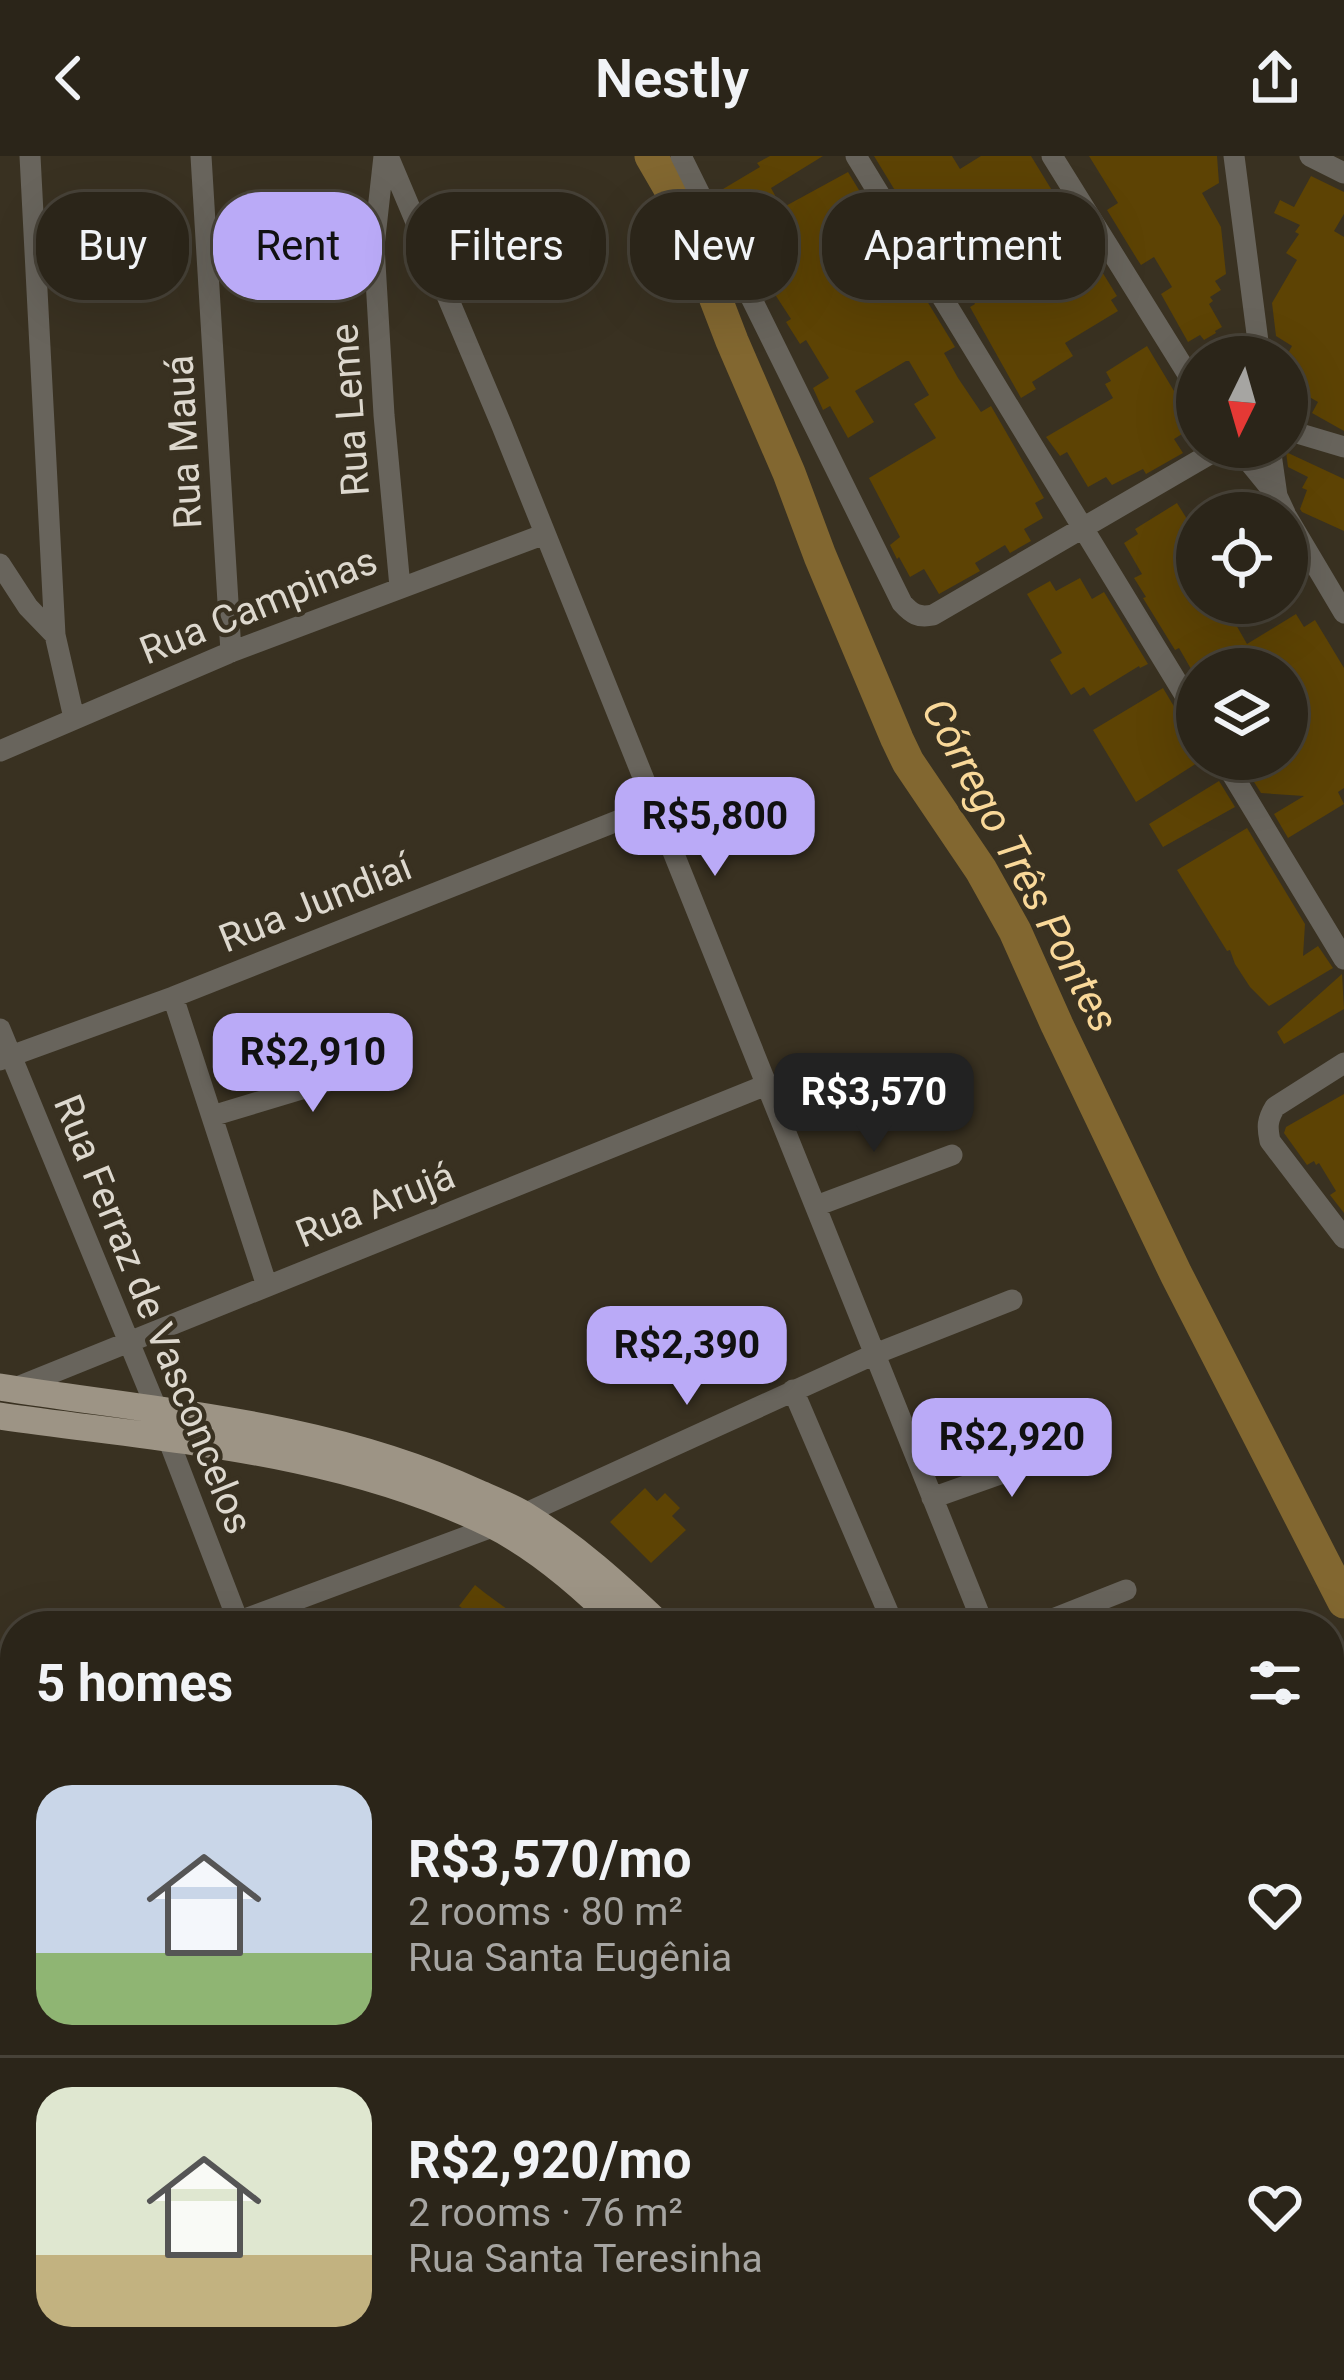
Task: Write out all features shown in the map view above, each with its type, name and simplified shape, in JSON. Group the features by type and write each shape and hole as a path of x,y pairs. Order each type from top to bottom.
{"main road":[{"path":"6,1388 262,1427 368,1451 448,1479 524,1514 607,1575 645,1611"},
{"path":"0,1416 333,1467 405,1488 495,1526 578,1582 607,1611"}],"street":[{"path":"30,156 55,635 74,718"},
{"name":"Rua Mauá","path":"201,156 231,652"},
{"path":"386,156 545,534 978,1611"},
{"name":"Rua Leme","path":"386,156 374,246 400,587"},
{"path":"681,156 911,613 933,615 1186,468"},
{"path":"856,156 1176,680"},
{"path":"1052,156 1176,354"},
{"path":"1234,156 1257,336"},
{"path":"1310,156 1344,173"},
{"path":"1308,435 1344,447"},
{"path":"1253,468 1271,492"},
{"name":"Rua Campinas","path":"0,751 231,652 545,534"},
{"path":"1308,551 1344,614"},
{"path":"0,564 13,587 55,635"},
{"path":"1236,780 1344,959"},
{"name":"Rua Jundiaí","path":"5,1058 173,997 655,806"},
{"path":"173,997 267,1286"},
{"name":"Rua Ferraz de Vasconcelos","path":"0,1029 5,1058 157,1410 229,1611"},
{"path":"212,1116 398,1060"},
{"path":"1344,1063 1274,1107 1267,1128 1270,1141 1344,1238"},
{"name":"Rua Arujá","path":"6,1388 766,1085"},
{"path":"816,1206 952,1155"},
{"path":"524,1514 874,1354 1012,1300"},
{"path":"793,1390 887,1611"},
{"path":"932,1498 1073,1448"},
{"path":"269,1611 495,1526"},
{"path":"1073,1611 1126,1590"}],"building":[{"path":"770,156 823,156 771,188 773,192 725,192 760,167 757,163"},
{"path":"874,156 952,156 960,169 981,156 1031,156 1053,192 896,192"},
{"path":"1089,156 1217,156 1219,183 1202,193 1221,227 1226,274 1215,281 1221,290 1210,297 1222,327 1216,333 1185,336 1161,294 1172,287 1154,257 1141,265 1107,210 1118,203"},
{"path":"848,172 860,192 822,192 822,300 926,300 955,347 944,353 958,378 981,412 991,406 1044,498 1035,503 1043,518 1024,529 1031,541 1010,553 1005,545 975,563 980,571 939,594 924,569 910,577 890,545 900,537 869,478 936,438 914,404 929,395 906,361 855,391 874,422 848,438 830,406 823,410 813,388 829,378 806,340 800,344 786,322 791,319 779,300 798,300 798,199"},
{"path":"1311,176 1344,192 1344,214 1334,231 1344,237 1344,431 1312,413 1318,402 1308,396 1308,336 1276,336 1272,303 1297,260 1286,253 1300,225 1274,213 1280,200 1294,207"},
{"path":"1105,277 1117,296 1111,300 1118,311 1065,343 1073,356 1032,382 1036,389 1021,398 970,307 975,304 973,300 1105,300"},
{"path":"1147,346 1176,394 1176,457 1146,474 1143,469 1112,485 1106,477 1088,487 1067,452 1060,456 1046,437 1113,398 1105,384 1111,381 1106,372"},
{"path":"1308,462 1344,479 1344,531 1308,515 1308,492 1302,488 1308,477 1290,468 1308,468"},
{"path":"1176,504 1176,624 1236,624 1247,644 1280,624 1304,627 1315,620 1344,668 1344,788 1338,792 1344,804 1288,838 1274,814 1304,796 1261,793 1253,780 1308,780 1308,648 1175,650 1134,578 1142,574 1124,543 1138,534 1135,529"},
{"path":"1080,578 1092,599 1104,592 1148,664 1090,696 1084,687 1071,695 1050,660 1062,653 1027,594 1050,581 1056,591"},
{"path":"1163,688 1176,710 1176,776 1136,802 1093,730"},
{"path":"1219,781 1235,807 1163,847 1149,824"},
{"path":"1247,828 1305,924 1303,956 1318,946 1333,968 1269,1006 1250,987 1177,870"},
{"path":"1342,974 1344,1009 1284,1044 1277,1032"},
{"path":"1344,1094 1344,1213 1330,1195 1336,1191 1319,1163 1307,1165 1284,1133 1286,1127"},
{"path":"645,1488 657,1501 665,1493 680,1508 672,1516 686,1530 651,1563 610,1522"},
{"path":"475,1585 510,1611 466,1611 459,1606"}],"waterway":[{"name":"Córrego Três Pontes","path":"651,156 680,206 908,762 981,870 1015,931 1176,1274 1344,1602"}]}
